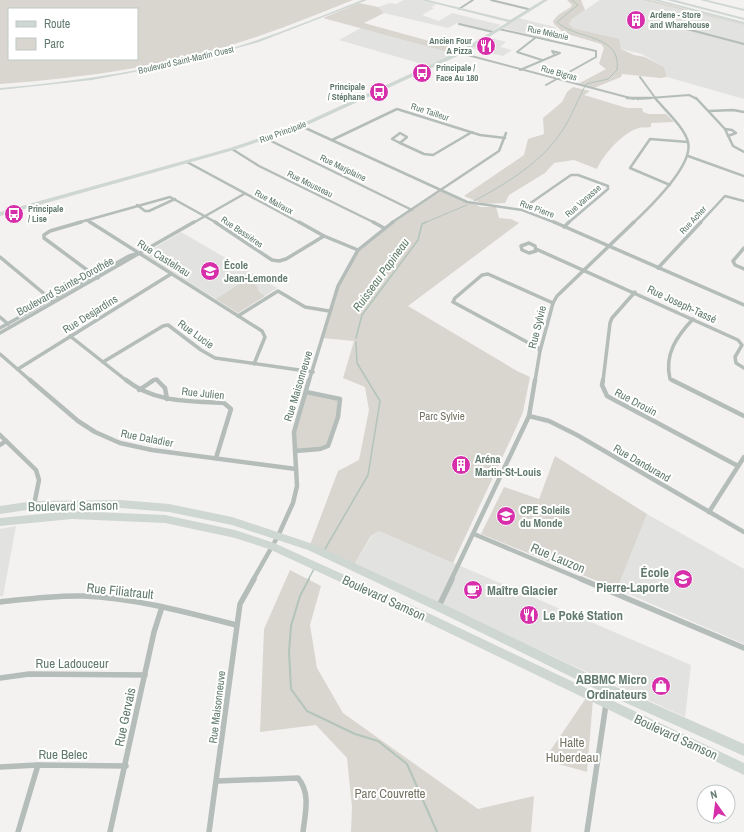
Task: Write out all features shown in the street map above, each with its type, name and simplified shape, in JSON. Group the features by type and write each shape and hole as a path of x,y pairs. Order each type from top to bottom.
{"highway":[{"path":"669,0 744,19"},
{"path":"689,0 744,14"}],"main road":[{"path":"654,0 744,22"},
{"path":"702,0 744,10"}],"street":[{"name":"Boulevard Saint-Martin Ouest","path":"0,86 102,74 194,56 265,36 356,0"},
{"name":"Boulevard Saint-Martin Ouest","path":"0,89 106,77 198,58 274,36 365,0"},
{"path":"423,0 509,21"},
{"path":"459,9 473,0"},
{"path":"491,0 528,9"},
{"name":"Rue Principale","path":"0,214 267,139 301,126 460,53 528,9 546,0"},
{"path":"459,24 493,32"},
{"path":"683,28 744,44"},
{"name":"Rue Mélanie","path":"499,29 596,50 596,57 556,79"},
{"path":"535,38 517,52 542,60"},
{"name":"Rue Bigras","path":"460,53 628,98 689,95 695,97 725,129"},
{"path":"520,70 554,54"},
{"path":"640,77 677,122 688,142 688,156 744,176"},
{"path":"546,85 556,79"},
{"name":"Rue Tailleur","path":"332,140 397,109 472,132 491,137 505,138"},
{"path":"709,111 733,110 744,112"},
{"name":"Rue Pierre","path":"301,126 481,207 505,206 522,209 744,305"},
{"path":"725,129 736,133 728,136"},
{"path":"725,129 733,146 744,152"},
{"path":"399,143 407,137 400,133 392,137 393,140 399,143 424,154 434,155 472,132"},
{"name":"Rue Maisonneuve","path":"209,832 240,604 244,593 278,536 293,503 297,486 294,432 329,311 338,286 358,250 384,228 443,190 499,150 506,133"},
{"name":"Rue Marjolaine","path":"267,139 412,210"},
{"path":"670,185 630,168 650,139 688,142"},
{"name":"Rue Mousseau","path":"232,149 259,166 384,228"},
{"name":"Rue Sylvie","path":"439,607 529,416 540,351 553,303 557,296 662,197 688,156"},
{"name":"Rue Malraux","path":"186,162 324,236 358,250"},
{"name":"Rue Vanasse","path":"522,209 571,175 578,175 608,186 608,189 564,227"},
{"name":"Boulevard Sainte-Dorothée","path":"0,333 244,194"},
{"name":"Rue Acher","path":"658,268 725,196 730,196 744,201"},
{"path":"98,278 44,238 44,235 50,231 165,197 175,199"},
{"path":"137,206 145,211 149,211 175,199"},
{"name":"Rue Bessières","path":"175,199 206,216 272,260 279,261 286,259 324,236"},
{"name":"Rue Castelnau","path":"86,220 264,334 254,364"},
{"path":"529,243 535,246 536,249 534,252 529,253 520,247 522,244 529,243"},
{"path":"744,248 733,261 735,265 744,269"},
{"name":"Rue Joseph-Tassé","path":"536,249 635,292 738,340 742,345 735,357 736,363 744,368"},
{"name":"Boulevard Sainte-Dorothée","path":"0,328 129,256 139,253"},
{"path":"0,257 55,302"},
{"name":"Rue Desjardins","path":"18,369 171,274"},
{"path":"540,351 538,348 453,302 455,298 482,276 488,274 553,303"},
{"path":"238,316 274,292 278,291 305,307 329,311"},
{"name":"Rue Drouin","path":"635,292 610,323 602,385 603,392 607,396 738,466"},
{"path":"0,317 11,327"},
{"path":"693,319 674,341 670,349 668,374 670,378 744,416"},
{"name":"Rue Lucie","path":"103,362 157,329 168,325 201,350 215,358 312,372"},
{"name":"Rue Julien","path":"70,336 139,390 167,399 224,403 229,405 231,409 216,458"},
{"name":"Rue Daladier","path":"0,354 78,421 95,432 120,444 296,469"},
{"name":"Rue Julien","path":"139,390 150,381 156,380 164,384 168,393 167,399"},
{"path":"295,452 320,449 328,446 333,435 340,406 340,399 336,397 306,392"},
{"name":"Rue Dandurand","path":"529,416 549,421 570,432 744,532"},
{"path":"0,435 36,470 39,480 34,505"},
{"path":"0,445 6,441"},
{"path":"709,512 744,457"},
{"name":"Boulevard Samson","path":"0,510 34,505 121,504 169,508 232,521 310,547 439,607 610,690 744,750"},
{"name":"Boulevard Samson","path":"0,522 72,515 165,519 235,534 271,546 432,620 744,769"},
{"name":"Rue Lauzon","path":"474,534 744,648"},
{"name":"Rue Filiatrault","path":"0,602 48,597 106,597 162,607 236,625"},
{"name":"Rue Gervais","path":"110,832 126,766 154,632 162,607"},
{"name":"Rue Ladouceur","path":"0,678 29,674 145,675"},
{"path":"587,832 606,704 610,690"},
{"path":"18,832 38,765"},
{"name":"Rue Belec","path":"0,767 38,765 126,766"},
{"path":"217,781 298,778 304,783 306,791 303,832"}],"shaded area":[{"path":"404,0 420,0 437,4 431,7 434,8 422,15 439,21 452,13 501,25 492,31 457,23 448,28 384,13 378,7 390,3 396,4"},
{"path":"600,0 642,0 744,25 744,99 667,77 664,67 642,54 621,49 602,35 573,28 569,24 572,19"},
{"path":"518,18 555,27 557,34 549,40 503,28"},
{"path":"361,28 455,54 429,66 339,40"},
{"path":"488,37 506,42 500,47 512,50 503,56 471,48"},
{"name":"École Jean-Lemonde","path":"181,232 277,288 238,313 144,254"},
{"name":"École Pierre-Laporte","path":"647,514 744,569 744,644 617,589"},
{"path":"16,526 3,596 0,596 0,529"},
{"path":"379,531 691,665 685,717 354,565 372,536"}],"green space":[{"path":"0,0 353,0 259,36 196,55 131,69 0,84"},
{"path":"567,0 581,0 585,10 572,19 569,24 573,28 619,39 621,49 634,55 645,57 664,67 667,77 660,78 622,74 621,77 594,88 578,84 606,69 599,64 604,48 601,44 564,33 554,24 553,21 558,15 571,7 572,5"},
{"path":"642,0 650,0 744,25"},
{"path":"359,3 378,7 384,13 364,23 462,50 455,54 323,18"},
{"path":"573,87 590,91 584,95 627,108 642,108 643,112 649,114 666,114 674,122 651,123 651,127 633,130 614,145 604,157 597,169 574,160 554,163 545,173 509,195 505,203 483,204 464,196 524,155 528,139 544,134 543,118 562,102 567,92"},
{"name":"Parc Sylvie","path":"443,190 481,207 496,207 499,218 511,219 519,223 408,306 517,371 530,377 523,412 453,563 379,531 371,536 354,565 310,545 338,471 359,460 369,410 365,387 343,378 354,341 322,338 338,286 358,250 384,228"},
{"path":"247,279 257,286 259,292 265,296 238,313 216,299"},
{"path":"306,392 336,397 340,406 328,446 295,451 294,432"},
{"path":"555,456 647,514 617,589 481,534 504,487 539,499"},
{"name":"Parc Couvrette","path":"290,570 321,586 310,625 317,668 343,713 478,809 534,796 531,832 351,832 352,807 347,758 316,725 260,732 264,629"},
{"name":"Halte Huberdeau","path":"586,698 593,699 587,772 544,760"}],"waterway":[{"name":"Ruisseau Papineau","path":"474,201 511,179 544,153 562,131 586,84 608,79 617,70 617,58 612,49 605,43 565,28 557,22 578,5 572,0"},
{"name":"Ruisseau Papineau","path":"424,223 467,205"},
{"name":"Ruisseau Papineau","path":"356,338 362,315 418,240 422,224 424,223"},
{"name":"Ruisseau Papineau","path":"325,549 368,475 380,401 357,363 356,342"},
{"name":"Ruisseau Papineau","path":"308,580 314,569"},
{"name":"Ruisseau Papineau","path":"309,579 300,596 291,626 289,652 291,689 307,711 355,734 378,741 407,764 437,832"}],"place":[{"name":"Ardene - Store and Wharehouse","path":"636,20"},
{"name":"Ancien Four A Pizza","path":"486,46"},
{"name":"Principale / Face Au 180","path":"422,73"},
{"name":"Principale / Stéphane","path":"379,92"},
{"name":"Principale / Lise","path":"14,214"},
{"name":"École Jean-Lemonde","path":"210,271"},
{"name":"Aréna Martin-St-Louis","path":"461,465"},
{"name":"CPE Soleils du Monde","path":"506,516"},
{"name":"École Pierre-Laporte","path":"683,579"},
{"name":"Maître Glacier","path":"473,590"},
{"name":"Le Poké Station","path":"529,615"},
{"name":"ABBMC Micro Ordinateurs","path":"661,686"}]}
